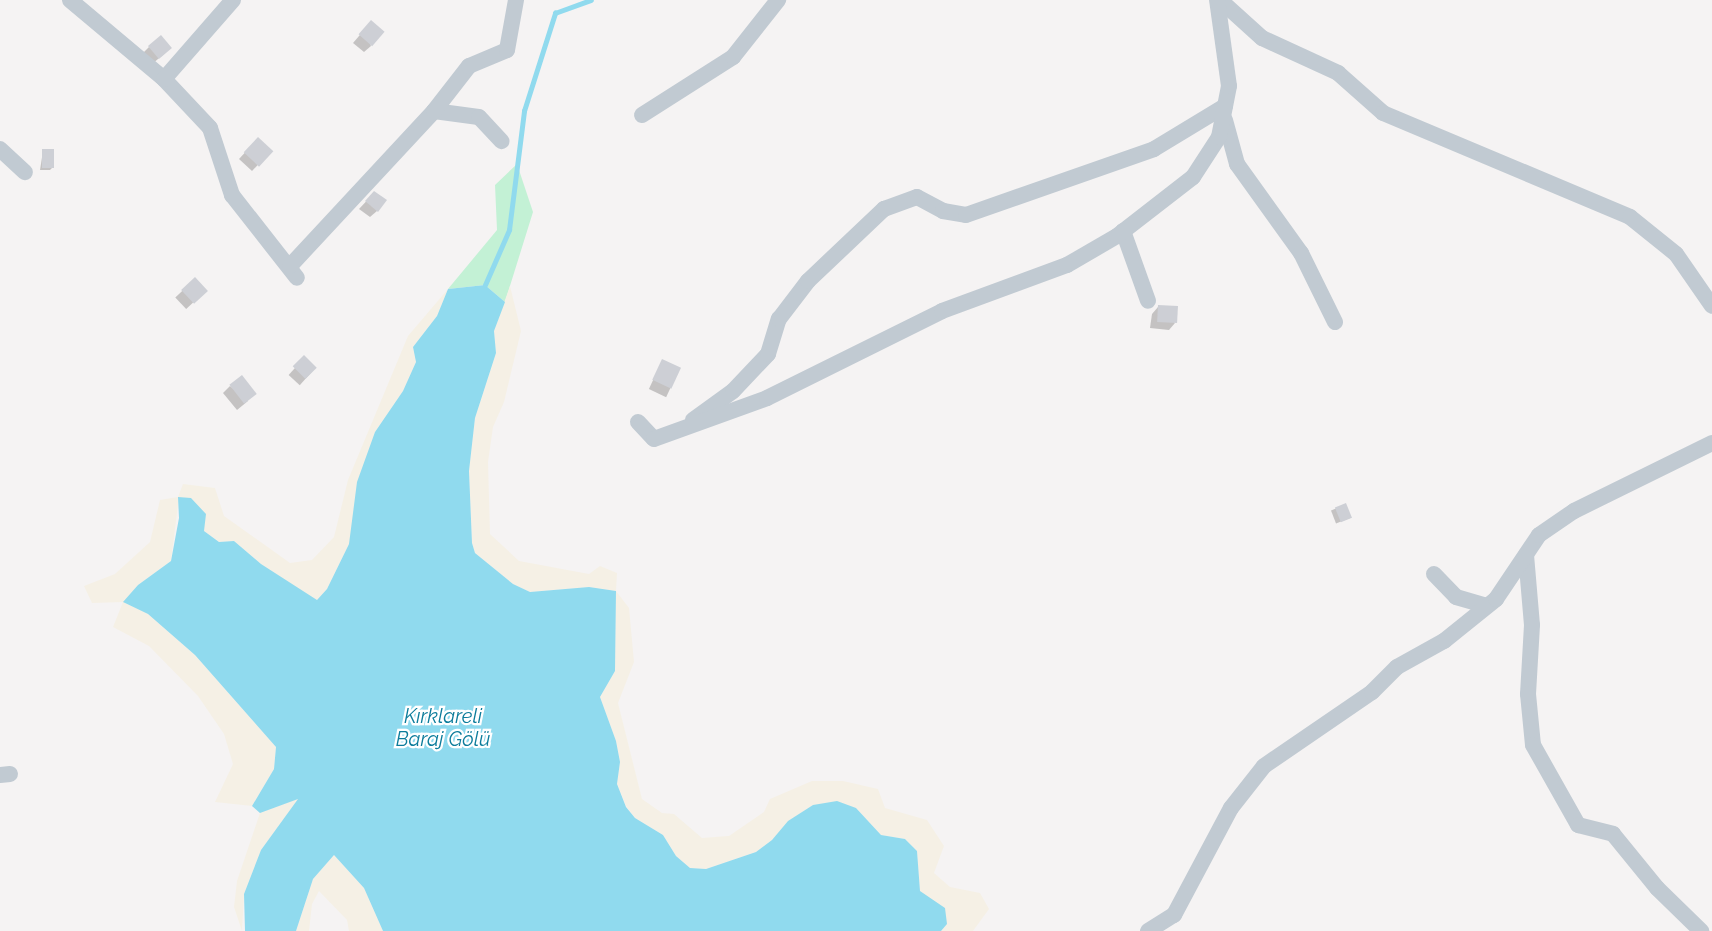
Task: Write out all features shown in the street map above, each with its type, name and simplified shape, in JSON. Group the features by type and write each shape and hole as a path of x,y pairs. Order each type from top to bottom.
{"street":[{"path":"70,0 164,79 210,128 232,195 293,272 434,111 470,66 507,50 516,0"},
{"path":"164,79 233,0"},
{"path":"642,115 734,57 778,0"},
{"path":"638,422 654,439 777,394 942,311 1067,265 1123,231 1193,177 1219,137 1229,86 1219,0"},
{"path":"1219,0 1262,38 1338,73 1383,113 1630,217 1676,254 1712,306"},
{"path":"434,111 479,117 501,141"},
{"path":"1224,111 1238,165 1301,253 1335,322"},
{"path":"679,430 733,391 768,354 779,319 808,281 884,209 917,197 943,211 966,216 1154,149 1224,111"},
{"path":"0,149 25,172"},
{"path":"1123,231 1148,301"},
{"path":"1148,931 1174,915 1231,808 1264,766 1487,606 1539,534 1574,511 1712,443"},
{"path":"1526,555 1532,625 1528,694 1533,745 1578,825 1613,834 1657,888 1701,931"},
{"path":"1434,574 1456,597 1487,606"}],"green space":[{"path":"517,164 533,212 505,302 485,285 448,289 497,230 495,185"}],"sand":[{"path":"510,286 521,331 504,402 493,427 488,462 490,534 519,561 589,574 600,566 617,573 616,591 589,587 530,592 513,584 475,553 472,543 469,471 475,418 496,353 494,331"},
{"path":"448,289 437,316 413,347 416,362 403,391 375,432 349,544 327,589 316,601 261,564 234,541 219,542 204,531 179,497 171,561 138,585 124,602 148,614 195,655 276,747 274,769 252,806 215,802 233,764 224,734 198,696 149,646 113,627 123,602 92,603 84,586 115,574 150,542 160,500 178,497 183,484 215,488 224,516 290,563 312,560 334,537 348,480 408,336"},
{"path":"616,591 629,608 634,662 618,703 642,799 662,813 674,814 702,838 729,836 764,812 770,799 812,781 843,781 878,789 885,808 927,820 944,846 934,873 950,887 980,893 989,909 973,931 941,931 947,924 920,891 917,851 905,839 881,835 856,808 813,805 789,821 772,840 756,852 706,869 690,868 676,856 663,835 635,818 626,806 617,784 620,762 616,741 600,697 615,671"},
{"path":"299,798 261,850 244,894 242,931 234,907 237,881 260,813"},
{"path":"334,855 364,888 383,931 349,931 347,920 319,891 312,904 309,931 296,931 313,879"}],"water":[{"name":"Kırklareli Baraj Gölü","path":"485,285 505,302 494,331 496,353 475,418 469,471 472,543 475,553 513,584 530,592 589,587 616,591 615,671 600,697 616,741 620,762 617,784 626,807 635,818 663,835 676,856 690,868 706,869 756,852 772,840 788,821 813,805 837,801 856,808 881,835 905,839 917,851 920,891 945,908 947,924 941,931 383,931 364,888 334,855 313,879 296,931 245,931 244,894 261,850 298,799 260,813 252,806 274,769 276,747 195,655 148,614 123,602 138,585 171,561 179,518 178,497 191,498 206,514 204,531 219,542 234,541 261,564 317,600 327,589 349,544 357,482 375,432 403,391 416,362 413,347 437,316 448,289"}],"building":[{"path":"371,20 385,32 372,46 359,34"},
{"path":"161,35 172,48 159,59 148,46"},
{"path":"258,137 273,151 259,167 244,152"},
{"path":"42,149 54,149 54,168 42,168"},
{"path":"374,191 387,200 378,212 365,201"},
{"path":"195,277 208,291 194,304 181,290"},
{"path":"1158,305 1178,306 1177,323 1157,322"},
{"path":"304,355 317,368 305,379 293,366"},
{"path":"662,359 681,368 671,389 652,380"},
{"path":"242,375 257,394 244,404 229,385"},
{"path":"1346,503 1352,518 1341,522 1335,507"}],"waterway":[{"path":"485,285 509,230 524,111 555,13 591,0"}]}
